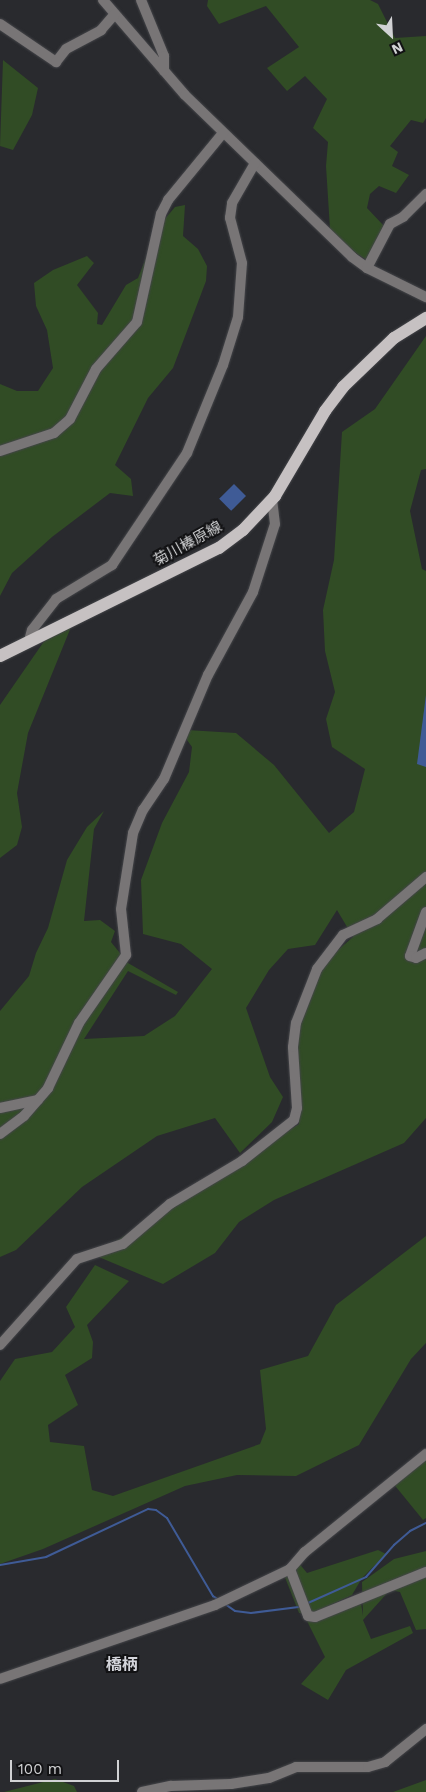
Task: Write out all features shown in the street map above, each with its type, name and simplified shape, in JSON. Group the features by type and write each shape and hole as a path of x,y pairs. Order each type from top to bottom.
{"main road":[{"name":"菊川榛原線","path":"0,656 219,548 243,530 272,500 325,411 343,387 388,344 426,318"}],"street":[{"path":"103,0 164,71 223,133 367,268 426,297"},
{"path":"141,0 164,56 164,71"},
{"path":"0,24 56,62 66,50 101,30 115,14"},
{"path":"0,451 54,433 70,418 96,369 137,322 160,214 168,200 223,133"},
{"path":"29,641 36,624 56,599 112,565 187,453 223,365 238,316 242,263 230,218 232,203 255,162"},
{"path":"367,268 390,224 403,217 426,194"},
{"path":"0,1134 24,1116 48,1088 79,1023 126,956 121,909 133,832 143,810 164,778 208,675 253,592 275,524 272,500"},
{"path":"0,1345 77,1259 123,1244 170,1204 242,1161 294,1120 297,1108 293,1047 304,998 317,969 343,935 377,919 426,877"},
{"path":"426,912 410,956 416,958 426,952"},
{"path":"0,1108 38,1100"},
{"path":"0,1679 222,1602 290,1569 305,1552 426,1454"},
{"path":"290,1569 308,1616 315,1617 426,1572"},
{"path":"142,1792 186,1789 269,1778 296,1767 368,1768 385,1762 426,1729"}],"green space":[{"path":"208,0 370,0 378,4 395,38 426,36 426,118 423,123 411,120 390,146 398,152 392,166 409,175 396,193 379,186 370,194 367,208 384,226 367,260 354,252 330,229 326,166 328,142 313,128 327,99 305,76 287,91 267,68 299,47 266,6 219,24 207,6"},
{"path":"3,60 38,88 32,115 13,150 0,146"},
{"path":"185,205 183,236 198,249 207,266 206,281 173,368 148,398 115,465 131,479 133,496 110,493 52,537 12,573 0,596 0,384 17,391 38,391 53,368 47,330 36,306 34,283 53,270 87,256 94,263 77,285 98,313 97,324 102,325 126,285 138,278 158,227 175,207"},
{"path":"426,336 426,469 421,470 410,511 422,569 426,571 426,1118 404,1143 274,1200 239,1222 215,1253 163,1284 94,1255 299,1124 293,1050 302,1004 322,964 353,937 337,910 315,945 288,949 269,970 246,1008 270,1077 283,1097 272,1122 240,1153 215,1118 157,1136 82,1187 16,1250 0,1257 0,1011 29,976 36,953 48,928 67,860 87,827 104,811 94,829 84,921 100,920 115,931 111,942 128,963 178,992 176,995 128,971 84,1039 144,1036 175,1016 212,969 181,944 143,934 141,880 162,823 189,772 192,747 185,737 187,730 236,733 274,765 329,833 354,812 365,769 332,747 326,719 335,692 325,651 323,610 334,560 342,432 375,409"},
{"path":"71,627 28,733 17,793 22,827 17,845 0,858 0,705 47,637"},
{"path":"426,1236 426,1343 411,1359 359,1445 296,1476 237,1475 185,1486 43,1549 0,1564 0,1381 15,1359 52,1352 75,1327 66,1307 95,1265 129,1281 87,1325 93,1342 92,1358 65,1375 78,1405 48,1425 50,1442 84,1446 92,1490 113,1496 260,1444 266,1429 260,1370 308,1356 336,1305"},
{"path":"426,1454 426,1518 423,1520 392,1482"},
{"path":"378,1550 386,1554 362,1578 352,1595 311,1614 299,1613 284,1575 298,1562 307,1573"},
{"path":"426,1551 426,1629 416,1630 400,1592 390,1590 363,1620 371,1639 410,1626 413,1633 346,1670 328,1700 301,1684 325,1657 306,1619 361,1603 363,1616 362,1582 394,1559"},
{"path":"55,1779 74,1786 77,1792 4,1792"},
{"path":"426,1780 426,1792 393,1792"}],"water":[{"path":"234,484 246,496 231,511 219,499"},
{"path":"426,695 426,767 417,764"}],"waterway":[{"path":"0,1565 46,1557 148,1509 156,1510 167,1518 213,1596 219,1600"},
{"path":"308,1603 366,1577 394,1545 410,1531 426,1523"},
{"path":"225,1604 235,1611 251,1613 299,1607"}],"district":[{"name":"橋柄","path":"122,1665"}]}
